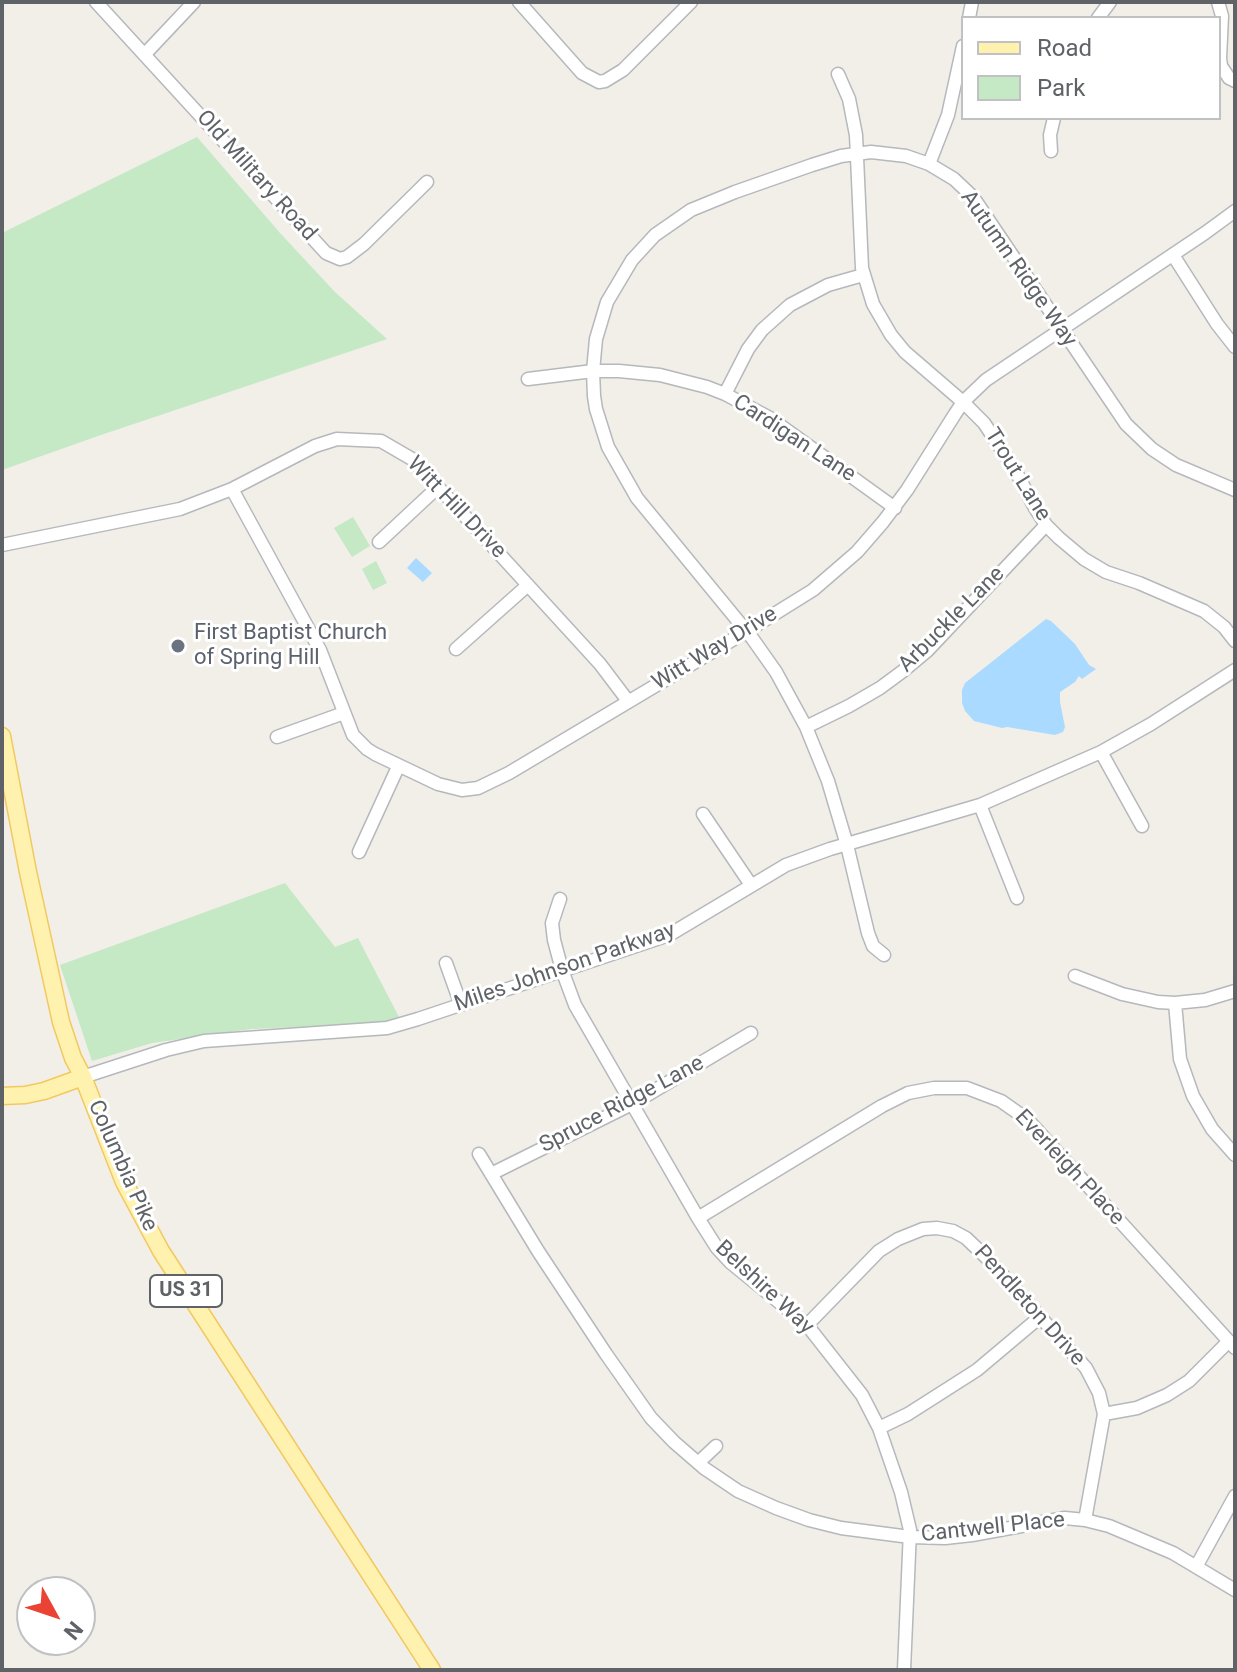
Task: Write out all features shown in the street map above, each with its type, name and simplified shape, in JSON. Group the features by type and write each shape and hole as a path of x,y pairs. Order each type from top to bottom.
{"main road":[{"name":"Columbia Pike","path":"2,736 61,1022 124,1182 161,1251 432,1670"},
{"path":"2,1096 44,1091 83,1077"}],"street":[{"name":"Old Military Road","path":"96,2 326,253 340,259 347,257 427,182"},
{"path":"145,54 194,2"},
{"path":"519,2 582,73 599,82 623,70 691,2"},
{"path":"1218,2 1222,16 1221,37"},
{"path":"929,164 948,115 961,55"},
{"path":"1221,66 1235,81"},
{"name":"Trout Lane","path":"838,74 853,117 863,275 873,304 896,343 976,414 991,433 1046,525 1073,550 1106,572 1204,611 1224,627 1235,641"},
{"path":"1051,151 1054,120"},
{"name":"Autumn Ridge Way","path":"884,955 873,946 868,933 828,781 806,727 776,672 747,631 637,498 608,447 596,409 593,371 596,339 607,302 632,260 655,235 691,210 826,160 857,153 886,153 929,164 954,179 973,197 1115,410 1139,438 1176,465 1235,490"},
{"name":"Witt Way Drive","path":"232,489 320,650 353,735 375,754 398,767 447,787 462,790 478,788 509,773 813,590 857,552 895,508 963,402 997,371 1235,211"},
{"path":"1173,255 1235,347"},
{"path":"725,394 748,349 762,330 790,305 828,285 863,275"},
{"name":"Cardigan Lane","path":"528,379 619,371 660,375 695,383 725,394 770,418 895,508"},
{"name":"Witt Hill Drive","path":"2,545 180,509 232,489 315,446 337,439 381,441 412,459 600,664 628,701"},
{"path":"379,542 438,487"},
{"name":"Arbuckle Lane","path":"806,727 880,688 927,651 1046,525"},
{"path":"456,649 528,585"},
{"name":"Miles Johnson Parkway","path":"83,1077 204,1041 387,1028 669,935 786,865 980,805 1101,752 1235,670"},
{"path":"277,737 344,713"},
{"path":"1101,752 1142,826"},
{"path":"359,852 398,767"},
{"path":"980,805 1017,898"},
{"path":"703,814 751,885"},
{"name":"Belshire Way","path":"560,899 552,923 562,970 584,1023 698,1218 730,1262 807,1325 862,1395 879,1428 901,1492 910,1537 904,1670"},
{"path":"446,963 461,1005"},
{"path":"1075,976 1122,994 1175,1003 1205,1000 1235,991"},
{"path":"1175,1003 1180,1059 1193,1096 1212,1129 1235,1155"},
{"name":"Spruce Ridge Lane","path":"491,1174 632,1104 751,1033"},
{"name":"Everleigh Place","path":"698,1218 908,1093 934,1088 967,1088 1001,1101 1028,1120 1232,1344"},
{"name":"Cantwell Place","path":"479,1154 538,1251 651,1418 698,1463 738,1491 809,1520 841,1528 910,1537 945,1538 1065,1518 1085,1520 1109,1526 1173,1553 1235,1590"},
{"name":"Pendleton Drive","path":"807,1325 879,1251 923,1229 953,1231 966,1238 990,1261 1086,1368 1099,1393 1104,1414"},
{"path":"879,1428 908,1414 977,1370 1040,1317"},
{"path":"1085,1520 1104,1414 1137,1408 1167,1395 1189,1381 1232,1344"},
{"path":"698,1463 716,1446"},
{"path":"1196,1567 1235,1496"}],"green space":[{"path":"197,137 335,292 387,339 2,470 2,233"},
{"path":"353,517 370,546 352,557 334,528"},
{"path":"376,561 387,583 373,590 362,569"},
{"path":"285,883 335,947 358,938 400,1019 376,1024 251,1029 152,1043 92,1061 60,965"}],"water":[{"path":"416,558 432,573 423,582 407,568"},
{"path":"1046,619 1075,644 1089,665 1096,669 1082,679 1079,676 1060,692 1063,732 1055,735 974,721 962,703 965,683"}],"place":[{"name":"First Baptist Church of Spring Hill","path":"178,646"}]}
